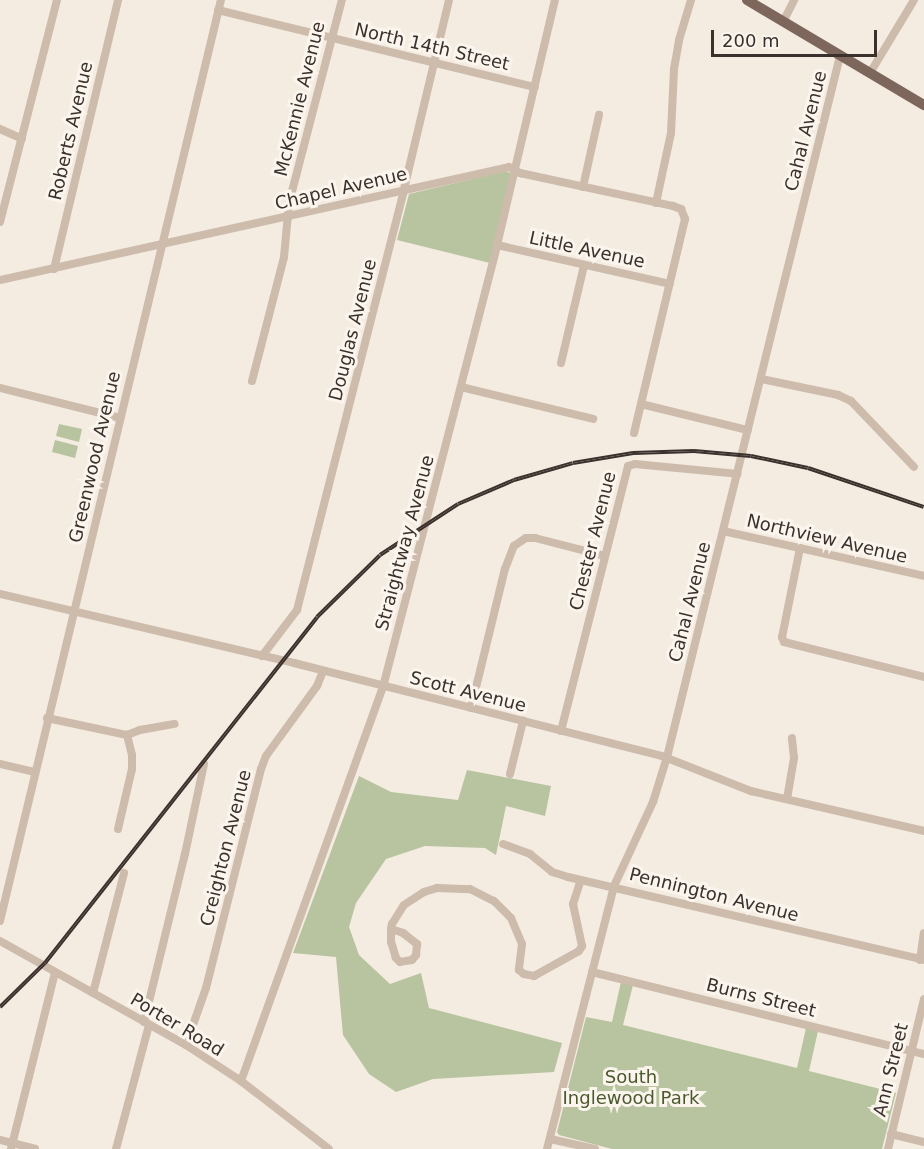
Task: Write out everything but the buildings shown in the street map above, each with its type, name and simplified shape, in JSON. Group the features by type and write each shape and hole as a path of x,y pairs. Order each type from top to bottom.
{"main road":[{"path":"747,0 924,105"}],"street":[{"path":"0,222 57,0"},
{"name":"Roberts Avenue","path":"54,269 118,0"},
{"name":"Greenwood Avenue","path":"0,921 221,0"},
{"name":"McKennie Avenue","path":"252,381 284,257 287,217 330,39 342,0"},
{"name":"Douglas Avenue","path":"262,656 297,610 404,189 448,0"},
{"name":"Straightway Avenue","path":"241,1081 383,687 497,245 555,0"},
{"path":"656,203 671,133 673,79 679,40 691,0"},
{"path":"783,22 794,0"},
{"path":"870,73 914,0"},
{"name":"North 14th Street","path":"218,10 535,87"},
{"name":"Cahal Avenue","path":"547,1149 614,886 653,802 668,757 840,56"},
{"path":"583,187 599,115"},
{"path":"0,129 22,140"},
{"name":"Chapel Avenue","path":"0,280 162,246 404,189 509,167 583,187 673,206 685,213 670,284"},
{"name":"Little Avenue","path":"497,245 670,284"},
{"path":"139,251 151,257 157,267"},
{"path":"561,363 584,266"},
{"path":"634,433 670,284"},
{"path":"761,379 838,395 851,401 914,467"},
{"path":"461,387 592,419"},
{"path":"0,388 120,418"},
{"path":"640,404 748,430"},
{"name":"Chester Avenue","path":"561,730 628,466 635,464 738,474"},
{"name":"Northview Avenue","path":"723,531 924,576"},
{"path":"471,708 505,569 514,546 526,538 535,538 605,556"},
{"path":"800,548 782,638 784,642 924,677"},
{"name":"Scott Avenue","path":"0,594 262,656 668,757 733,785 924,831"},
{"name":"Creighton Avenue","path":"186,1046 206,988 266,756 308,700 323,671"},
{"path":"47,718 127,735 174,724"},
{"path":"510,774 523,721"},
{"path":"118,829 132,769 132,754 127,735"},
{"path":"787,799 794,758 792,738"},
{"path":"0,764 34,772"},
{"path":"116,1149 204,764"},
{"name":"Pennington Avenue","path":"503,844 530,854 552,872 922,960"},
{"path":"93,993 124,873"},
{"path":"391,929 403,933 417,944 416,955 412,960 400,962 390,942 391,929 404,905 424,892 445,887 470,889 494,901 511,918 522,944 519,970 524,974 534,976 579,951 582,946 573,904 581,880"},
{"path":"922,960 924,933"},
{"name":"Porter Road","path":"0,941 186,1046 241,1081 329,1149"},
{"path":"11,1146 55,972"},
{"name":"Burns Street","path":"592,972 924,1054"},
{"name":"Ann Street","path":"888,1149 924,999"},
{"path":"891,1134 924,1142"},
{"path":"550,1139 595,1149"},
{"path":"0,1140 11,1146 35,1149"}],"green space":[{"path":"506,171 512,174 490,263 397,240 409,194"},
{"path":"59,424 82,429 79,442 56,436"},
{"path":"55,440 78,446 75,458 52,452"},
{"path":"467,770 551,786 545,816 506,806 496,855 485,848 425,846 386,859 356,903 349,927 359,955 390,984 421,973 429,1008 562,1043 554,1072 433,1079 396,1092 369,1074 343,1035 336,957 293,953 359,776 391,792 458,800"},
{"name":"South Inglewood Park","path":"621,982 633,985 623,1025 797,1068 806,1028 818,1031 809,1071 896,1093 882,1149 612,1149 559,1135 557,1132 586,1017 612,1022"}],"railway":[{"path":"0,1007 45,963 317,617 380,555 458,504 514,480 573,463 633,453 694,451 751,456 808,468 924,507"}]}
